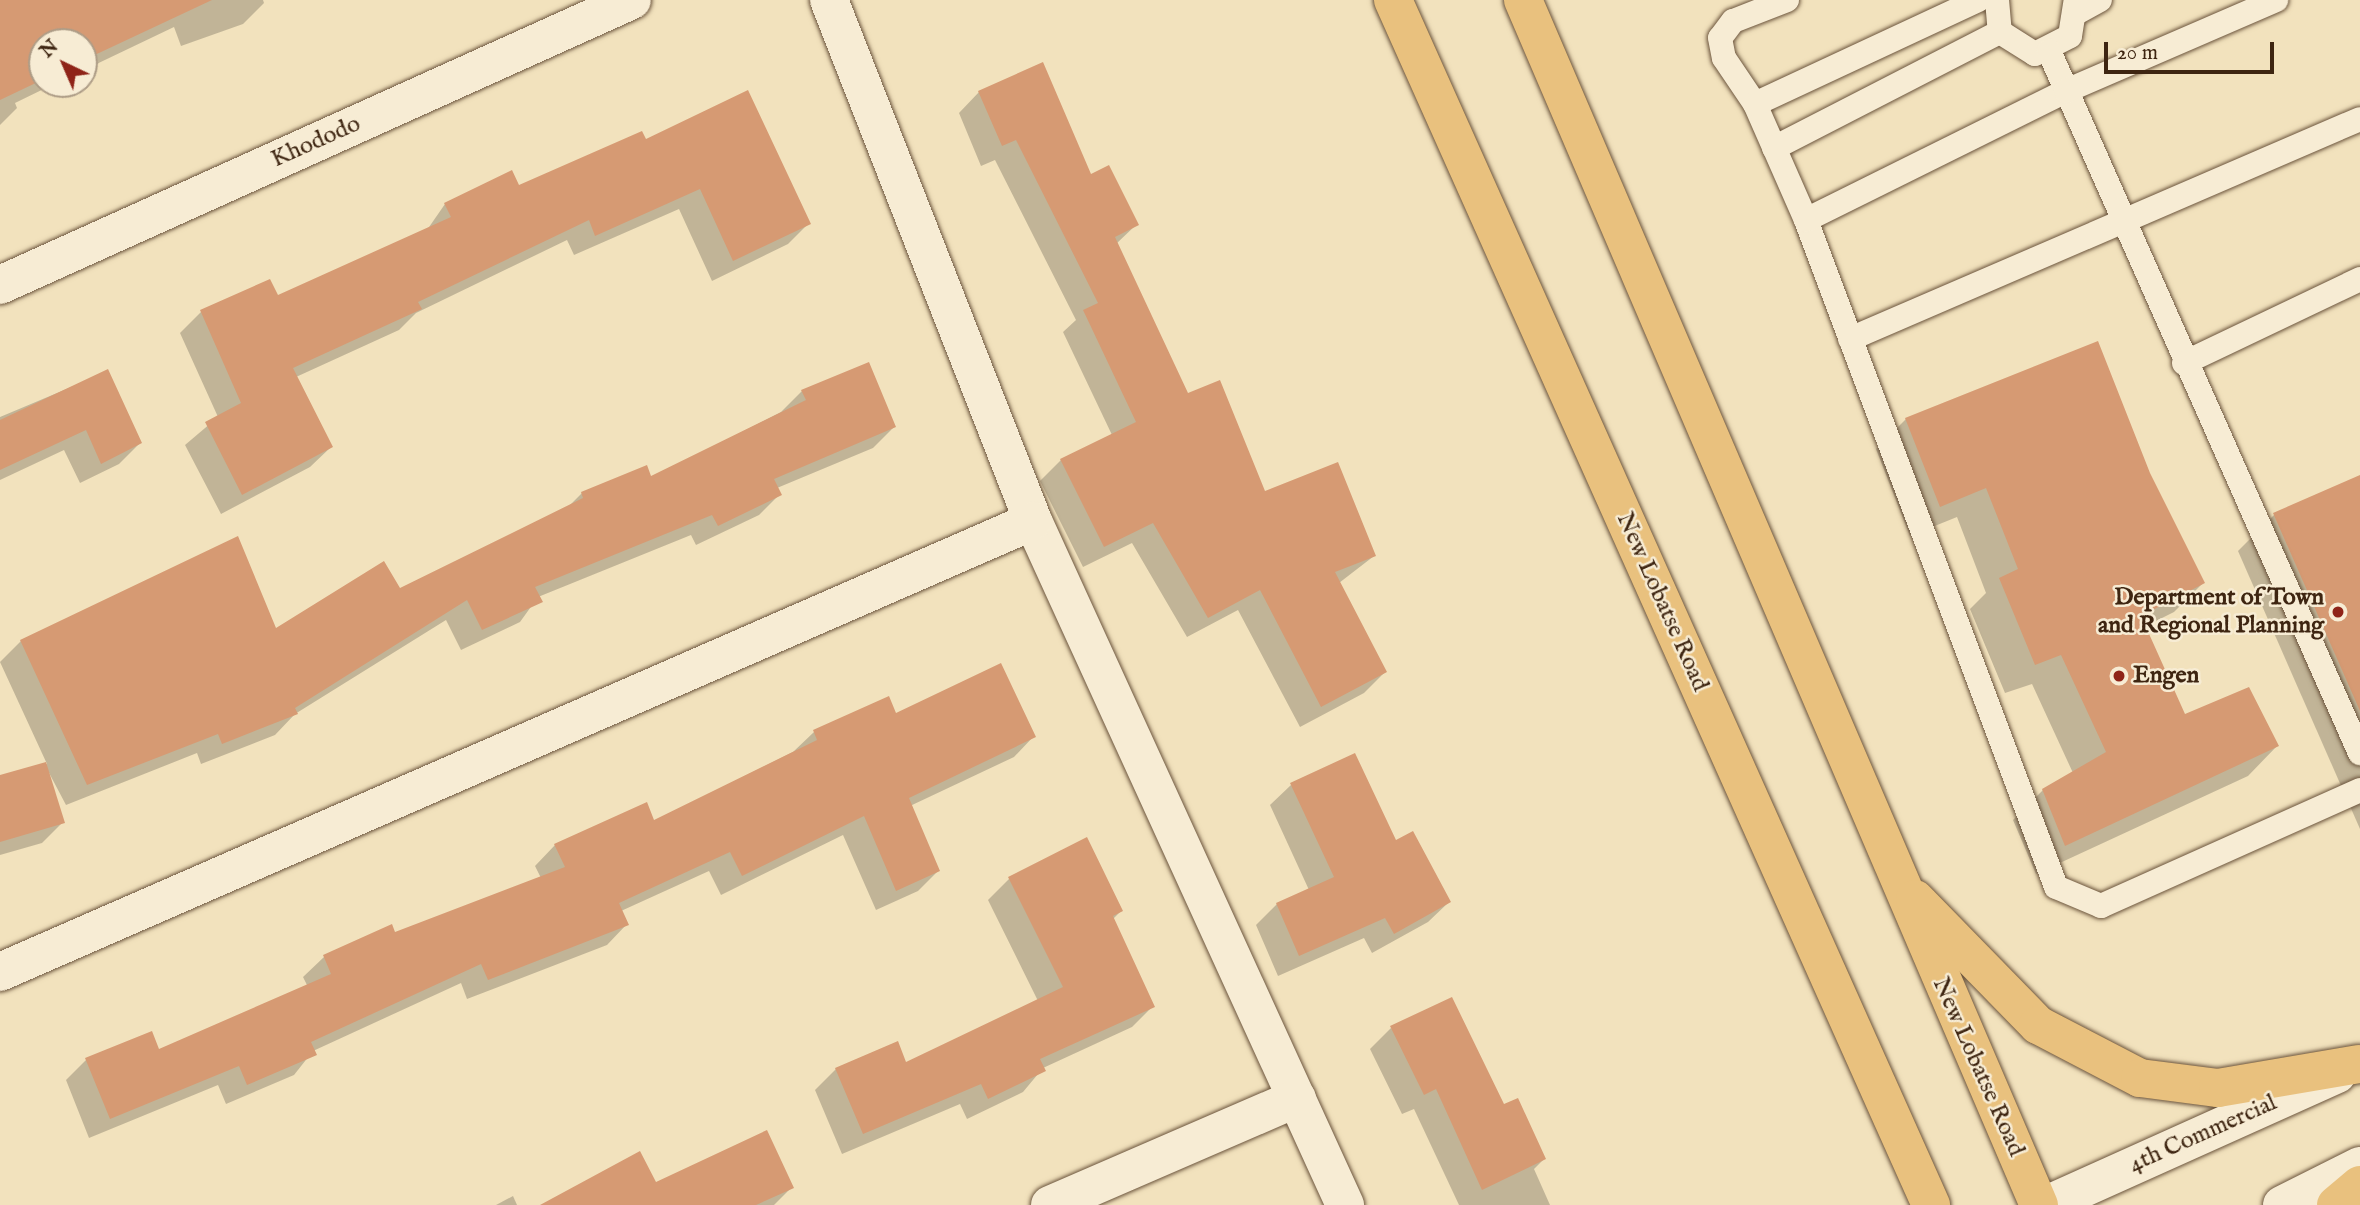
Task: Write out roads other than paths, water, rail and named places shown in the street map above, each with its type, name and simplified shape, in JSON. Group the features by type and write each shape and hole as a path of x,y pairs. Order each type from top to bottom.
{"main road":[{"name":"New Lobatse Road","path":"1393,0 1931,1205"},
{"name":"New Lobatse Road","path":"1523,0 1893,874 2039,1205"},
{"path":"1893,874 2038,1025 2140,1078 2218,1088 2360,1064"},
{"path":"2336,1205 2360,1185"}],"street":[{"name":"Khododo","path":"0,285 632,0"},
{"path":"829,0 1033,521 1345,1205"},
{"path":"0,972 1033,521"},
{"name":"4th Commercial","path":"2046,1205 2360,1064"},
{"path":"1050,1205 1297,1098"},
{"path":"2282,1205 2360,1166"}],"lane":[{"path":"1787,0 1733,21 1720,38 1724,58 1755,104 1806,220 2056,887 2101,906 2360,790"},
{"path":"1755,104 1978,0"},
{"path":"1997,0 2000,32 2021,51 2049,51 2070,36 2077,6 2101,0"},
{"path":"1806,220 2066,91 2276,0"},
{"path":"1774,148 2000,32"},
{"path":"2049,51 2184,363 2360,753"},
{"path":"1850,339 2122,219 2360,119"},
{"path":"2184,363 2360,279"}],"place":[{"name":"Department of Town and Regional Planning","path":"2338,612"},
{"name":"Engen","path":"2119,676"}]}
